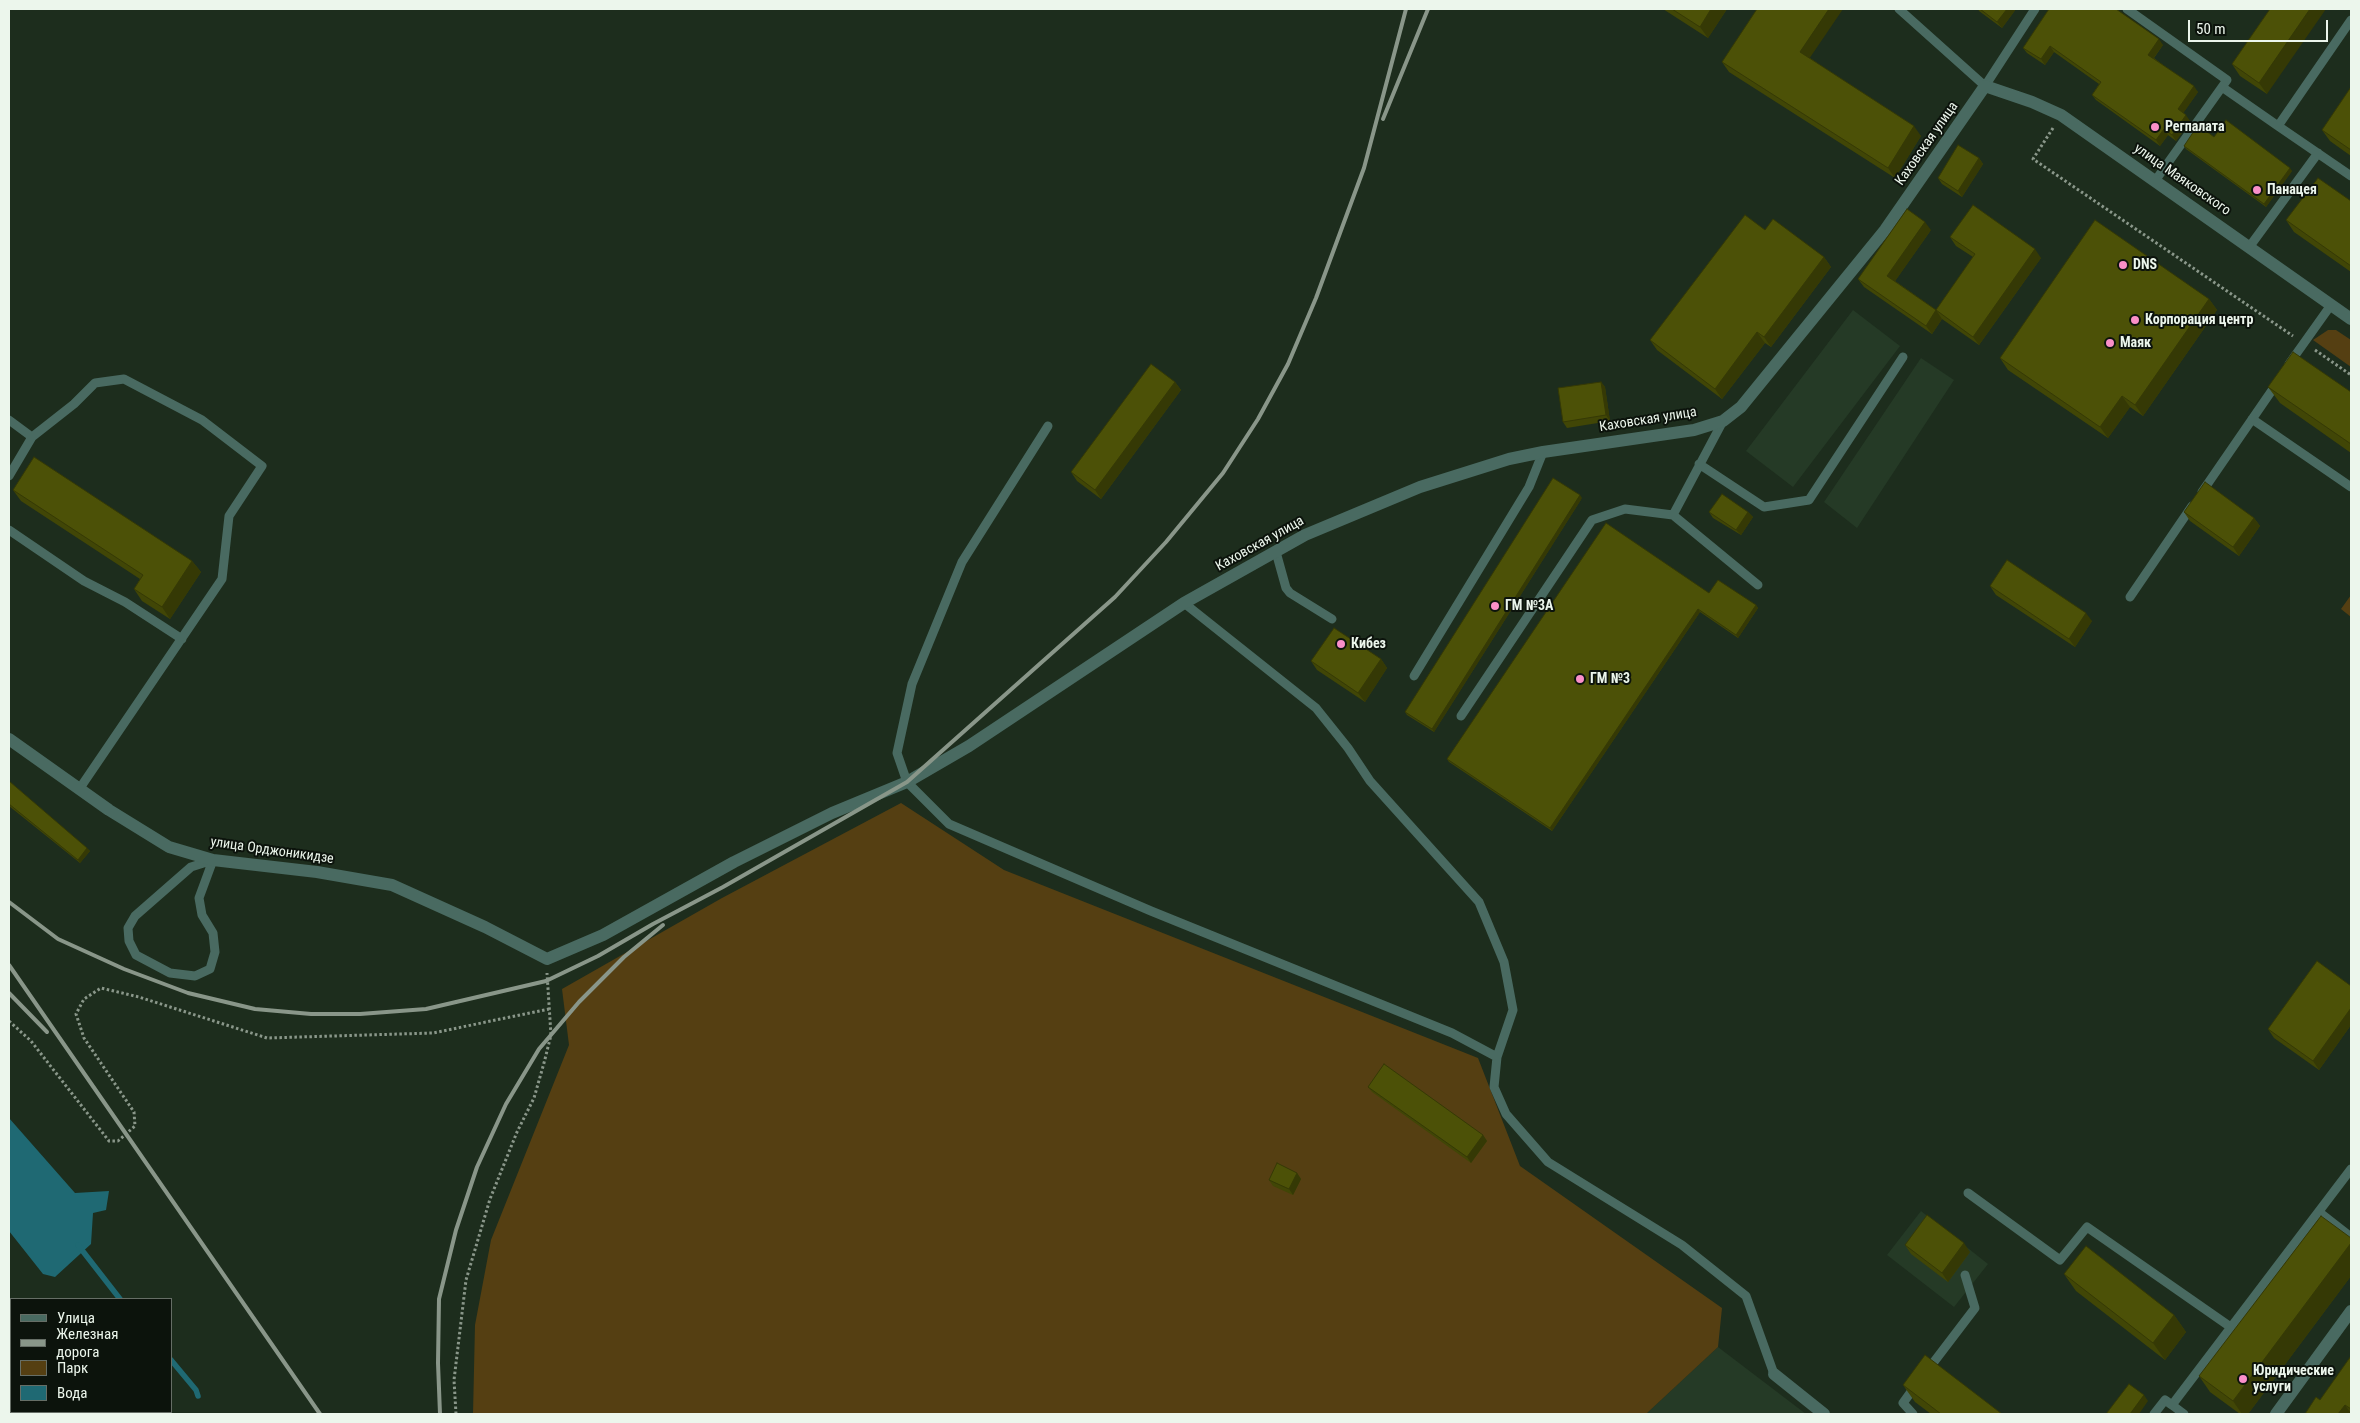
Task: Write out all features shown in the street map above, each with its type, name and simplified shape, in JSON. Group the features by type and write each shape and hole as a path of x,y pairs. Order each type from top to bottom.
{"street":[{"name":"улица Маяковского","path":"1985,86 2032,102 2061,115 2351,318"},
{"name":"Каховская улица","path":"548,959 603,935 734,862 832,813 907,782 969,746 1184,603 1305,535 1420,487 1509,459 1543,452 1694,430 1723,421 1741,407 1886,230 1985,86"},
{"name":"улица Орджоникидзе","path":"9,739 109,810 169,846 212,860 317,872 392,885 486,927 548,959"},
{"path":"2276,1414 2351,1311"},
{"path":"1774,1374 1824,1414"}],"lane":[{"path":"1899,9 1985,86 2035,9"},
{"path":"2127,9 2228,80 2156,181"},
{"path":"2278,126 2351,20"},
{"path":"2222,87 2351,176"},
{"path":"2250,246 2318,153"},
{"path":"2130,597 2331,305"},
{"path":"1699,464 1764,507 1809,500 1903,357"},
{"path":"9,476 32,437 74,404 95,383 124,379 202,420 262,466 229,516 222,579 80,788"},
{"path":"2252,419 2351,487"},
{"path":"9,420 32,437"},
{"path":"1673,516 1723,421"},
{"path":"1048,426 962,562 912,684 897,753 907,782 949,824 1151,911 1452,1033 1497,1057"},
{"path":"1414,676 1529,487 1543,452"},
{"path":"1461,716 1592,520 1625,509 1673,516 1758,585"},
{"path":"9,530 84,581 125,602 182,639"},
{"path":"1276,552 1286,588 1290,593 1332,619"},
{"path":"1184,603 1316,708 1348,748 1370,781 1479,902 1504,962 1513,1010 1497,1057 1494,1087 1506,1114 1548,1162 1682,1245 1746,1296 1774,1374"},
{"path":"212,860 199,898 202,915 214,933 216,952 210,969 194,976 170,973 136,955 129,940 128,928 135,916 191,867 212,860"},
{"path":"2172,1405 2351,1169"},
{"path":"1968,1194 2060,1260 2087,1227 2232,1328"},
{"path":"2319,1212 2351,1237"},
{"path":"1912,1414 1903,1403 1975,1308 1965,1276"},
{"path":"2154,1414 2165,1400 2184,1414"}],"path":[{"path":"2061,115 2033,159 2351,376"},
{"path":"456,1414 454,1380 466,1280 490,1198 517,1132 534,1098 551,1035 546,981 548,959"},
{"path":"9,1021 31,1041 109,1141 118,1141 135,1126 134,1112 84,1038 76,1014 84,999 101,988 139,997 267,1038 433,1033 549,1008"}],"shaded area":[{"path":"1853,310 1900,346 1793,487 1746,451"},
{"path":"1921,358 1954,380 1857,528 1824,502"},
{"path":"1921,1211 1988,1264 1954,1307 1887,1255"},
{"path":"1718,1347 1806,1414 1646,1414"}],"green space":[{"path":"2328,330 2336,330 2351,340 2351,367 2313,340"},
{"path":"2351,595 2351,617 2341,609"},
{"path":"901,803 1004,870 1478,1058 1520,1166 1722,1308 1718,1347 1646,1414 473,1414 475,1325 491,1240 569,1045 562,989 722,898"},
{"path":"9,1307 10,1413 103,1414 9,1414"}],"water":[{"path":"9,1118 75,1193 109,1191 106,1210 93,1213 91,1244 55,1277 43,1274 9,1231"}],"building":[{"path":"1672,9 1711,9 1700,27"},
{"path":"1757,9 1829,9 1800,52 1914,126 1888,168 1722,62"},
{"path":"1980,9 2007,9 1997,22"},
{"path":"2049,9 2116,9 2159,39 2148,55 2194,86 2178,109 2186,115 2172,135 2164,129 2156,140 2092,95 2101,82 2050,46 2041,59 2023,48"},
{"path":"2270,9 2310,9 2259,83 2232,64"},
{"path":"2351,87 2351,150 2322,130"},
{"path":"2226,120 2290,168 2264,204 2184,146 2198,125 2214,137"},
{"path":"1958,145 1979,158 1958,191 1938,178"},
{"path":"2318,178 2351,201 2351,266 2286,220"},
{"path":"1973,205 2035,249 1973,337 1936,310 1975,254 1950,237"},
{"path":"1907,209 1925,222 1887,276 1936,310 1926,326 1858,279"},
{"path":"1745,215 1765,230 1773,219 1824,257 1764,337 1757,332 1715,389 1650,340"},
{"name":"Маяк","path":"2095,220 2209,299 2135,405 2122,396 2100,427 2000,358"},
{"path":"2293,352 2351,392 2351,444 2268,387"},
{"path":"1151,364 1175,382 1095,490 1071,472"},
{"path":"1601,382 1606,415 1563,422 1558,388"},
{"path":"34,457 192,561 162,607 134,589 143,575 13,490"},
{"name":"ГМ №3А","path":"1553,478 1580,495 1432,729 1405,712"},
{"path":"2205,482 2254,518 2233,547 2184,512"},
{"path":"1722,494 1748,512 1736,530 1709,512"},
{"name":"ГМ №3","path":"1606,523 1709,593 1718,580 1756,605 1736,635 1698,609 1550,828 1447,759"},
{"path":"2007,560 2086,613 2069,639 1990,586"},
{"path":"1334,628 1381,659 1358,693 1311,661"},
{"path":"9,781 87,848 78,860 9,804"},
{"path":"2317,961 2351,986 2351,1008 2313,1061 2268,1029"},
{"path":"1384,1064 1483,1135 1467,1157 1368,1087"},
{"path":"1277,1163 1297,1173 1289,1189 1269,1180"},
{"path":"1927,1215 1964,1243 1942,1273 1905,1245"},
{"path":"2321,1216 2351,1238 2351,1243 2233,1401 2199,1376"},
{"path":"2086,1246 2174,1315 2153,1343 2064,1274"},
{"path":"1925,1355 2002,1414 1941,1414 1903,1385"},
{"path":"2351,1356 2351,1409 2345,1405 2338,1414 2305,1414 2316,1397 2320,1400"},
{"path":"2129,1384 2144,1395 2130,1414 2106,1414"}],"waterway":[{"path":"78,1245 119,1298"},
{"path":"172,1361 196,1390 198,1396"}],"railway":[{"path":"9,902 58,939 124,969 188,993 255,1009 311,1014 360,1014 426,1009 546,981 598,956 907,782 1115,597 1166,542 1223,473 1258,419 1288,364 1316,298 1364,168 1406,9"},
{"path":"1383,119 1428,9"},
{"path":"440,1414 438,1363 439,1299 456,1230 477,1167 506,1104 539,1049 579,1002 624,957 663,925"},
{"path":"9,965 320,1414"},
{"path":"9,993 47,1032"}],"place":[{"name":"Регпалата","path":"2155,127"},
{"name":"Панацея","path":"2257,190"},
{"name":"DNS","path":"2123,265"},
{"name":"Корпорация центр","path":"2135,320"},
{"name":"Маяк","path":"2110,343"},
{"name":"ГМ №3А","path":"1495,606"},
{"name":"Кибез","path":"1341,644"},
{"name":"ГМ №3","path":"1580,679"},
{"name":"Юридические услуги","path":"2243,1379"}]}
